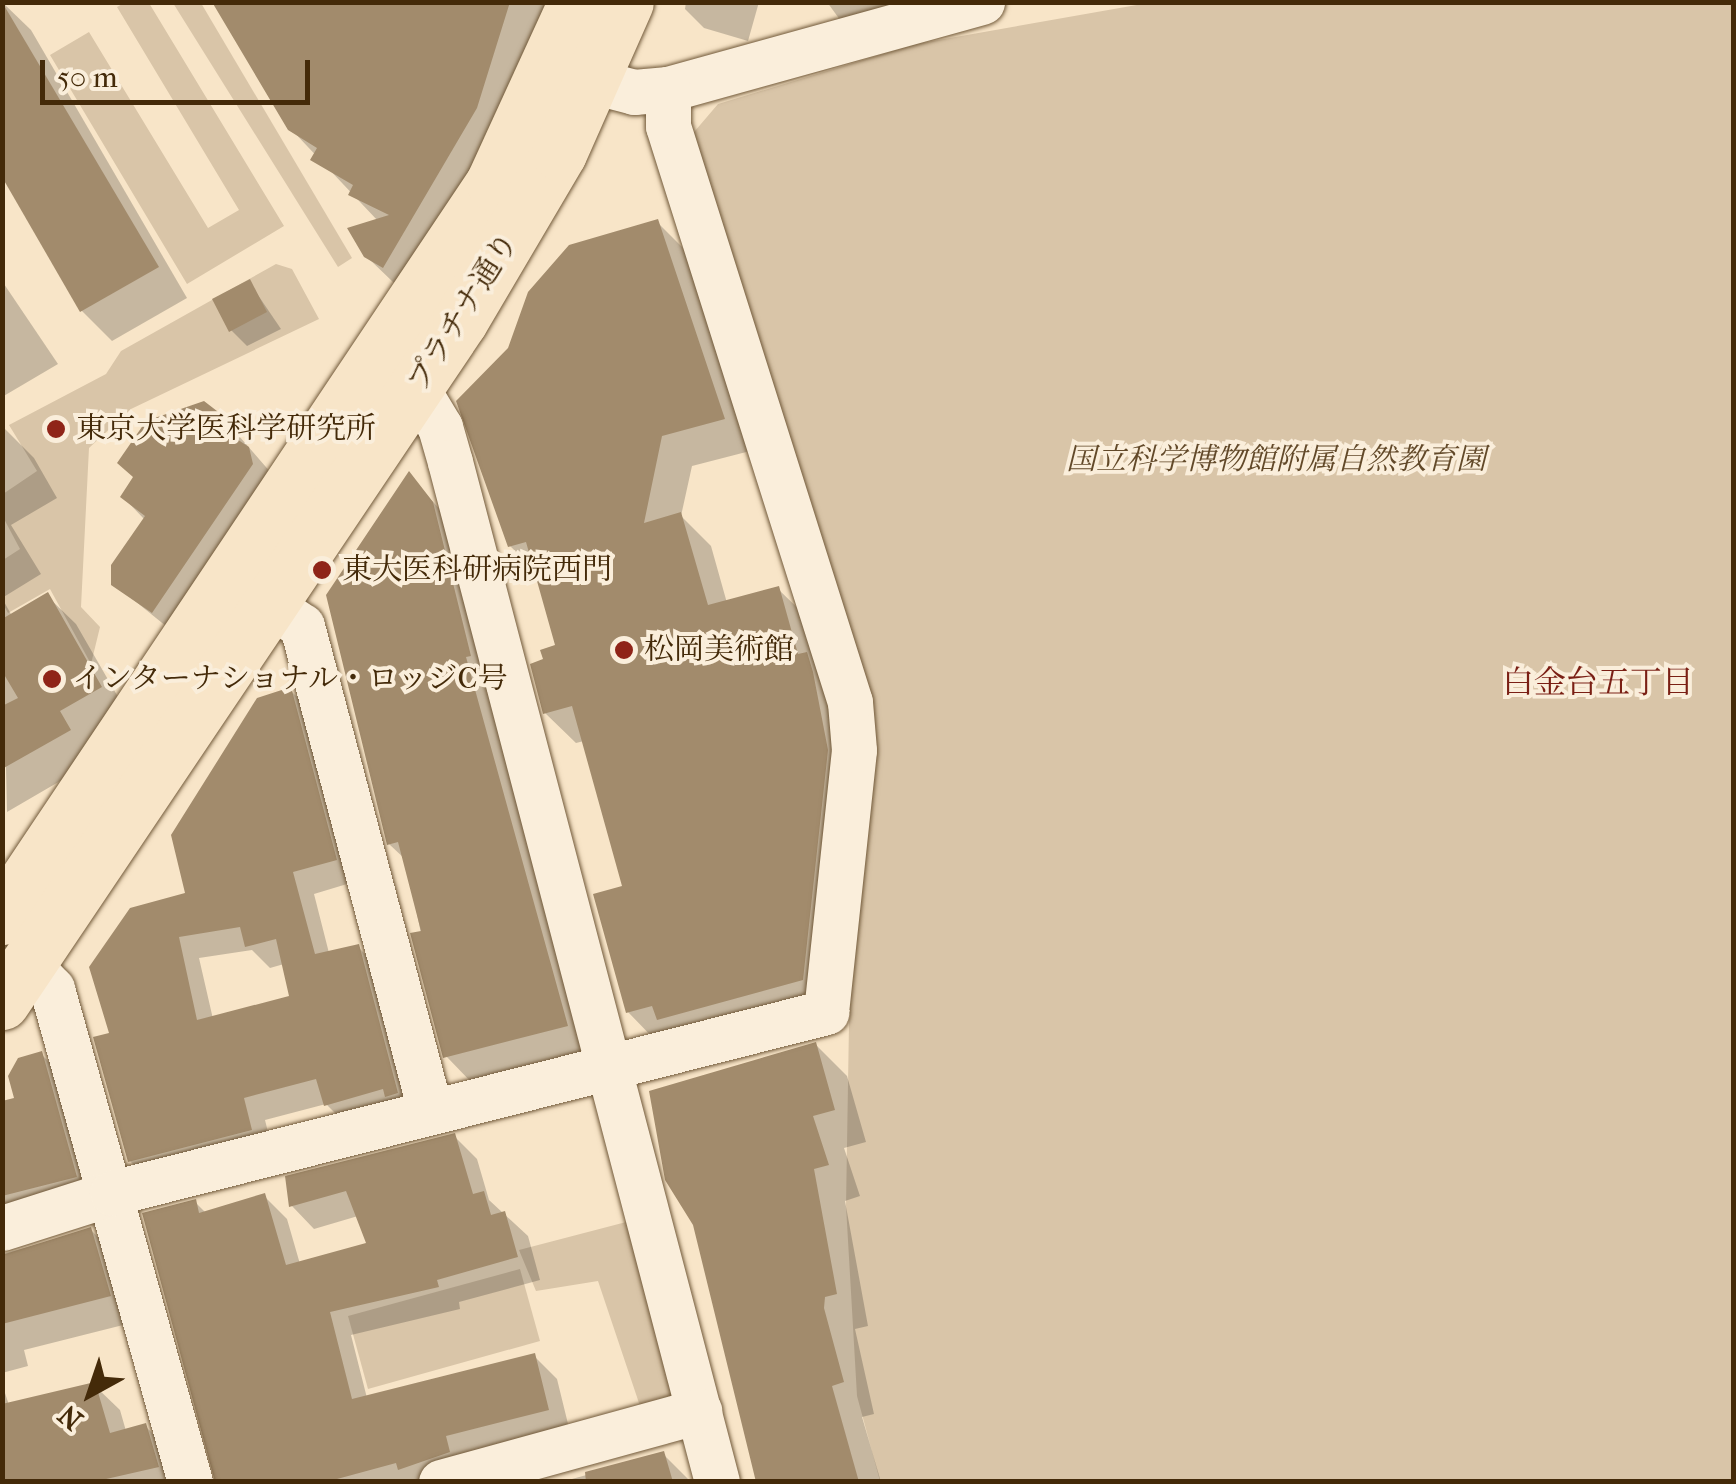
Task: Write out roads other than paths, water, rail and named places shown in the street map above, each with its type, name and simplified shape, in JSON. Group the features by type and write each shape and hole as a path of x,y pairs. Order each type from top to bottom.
{"main road":[{"name":"プラチナ通り","path":"11,961 397,375 533,202 571,77 576,2"},
{"name":"プラチナ通り","path":"571,77 626,2"},
{"name":"プラチナ通り","path":"11,961 272,606 397,375"}],"street":[{"path":"571,77 634,92 668,89 982,2"},
{"path":"2,1228 112,1192 826,1012 854,750 850,702 668,126 668,89"},
{"path":"397,375 440,427 718,1482"},
{"path":"272,606 302,626 430,1110"},
{"path":"11,961 52,989 112,1192 190,1482"},
{"path":"441,1482 698,1411"}],"place":[{"name":"東京大学医科学研究所","path":"56,429"},
{"name":"東大医科研病院西門","path":"322,570"},
{"name":"松岡美術館","path":"624,650"},
{"name":"インターナショナル・ロッジC号","path":"52,679"}],"district":[{"name":"白金台五丁目","path":"1598,683"}],"park label":[{"name":"国立科学博物館附属自然教育園","path":"1276,460"}]}
